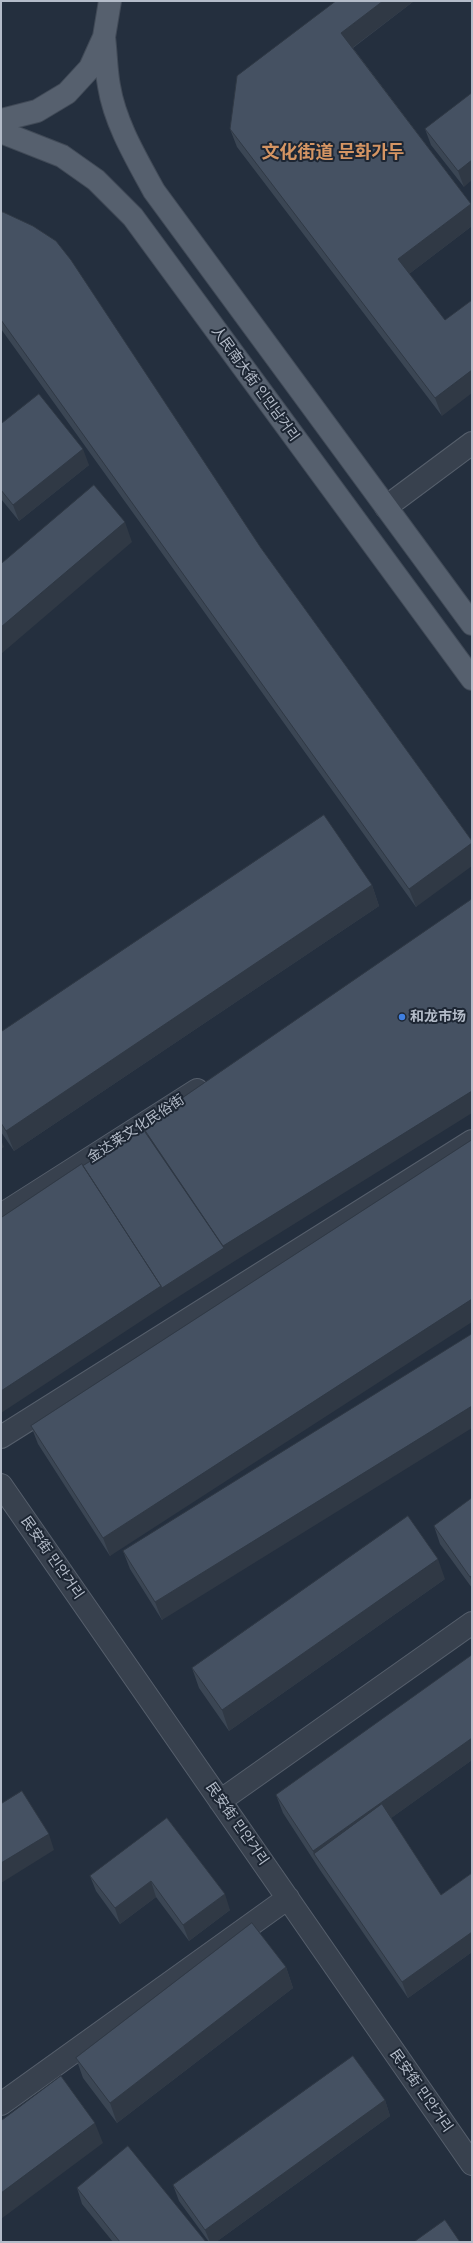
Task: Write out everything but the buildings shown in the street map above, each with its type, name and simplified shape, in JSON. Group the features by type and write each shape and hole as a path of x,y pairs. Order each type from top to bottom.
{"main road":[{"path":"1,120 38,111 67,93 90,68 104,36 110,1"},
{"path":"104,36 109,86 116,112 130,147 154,191 472,624"},
{"name":"人民南大街 인민남거리","path":"1,132 62,156 96,180 133,217 472,679"}],"street":[{"path":"386,507 472,444"},
{"name":"金达莱文化民俗街","path":"1,1215 216,1077"},
{"path":"1,1437 472,1141"},
{"name":"民安街 민안거리","path":"1,1485 472,2164"},
{"path":"220,1801 472,1622"},
{"path":"1,2104 288,1898"}],"place":[{"name":"和龙市场","path":"402,1017"}],"district":[{"name":"文化街道 문화가두","path":"333,153"}]}
